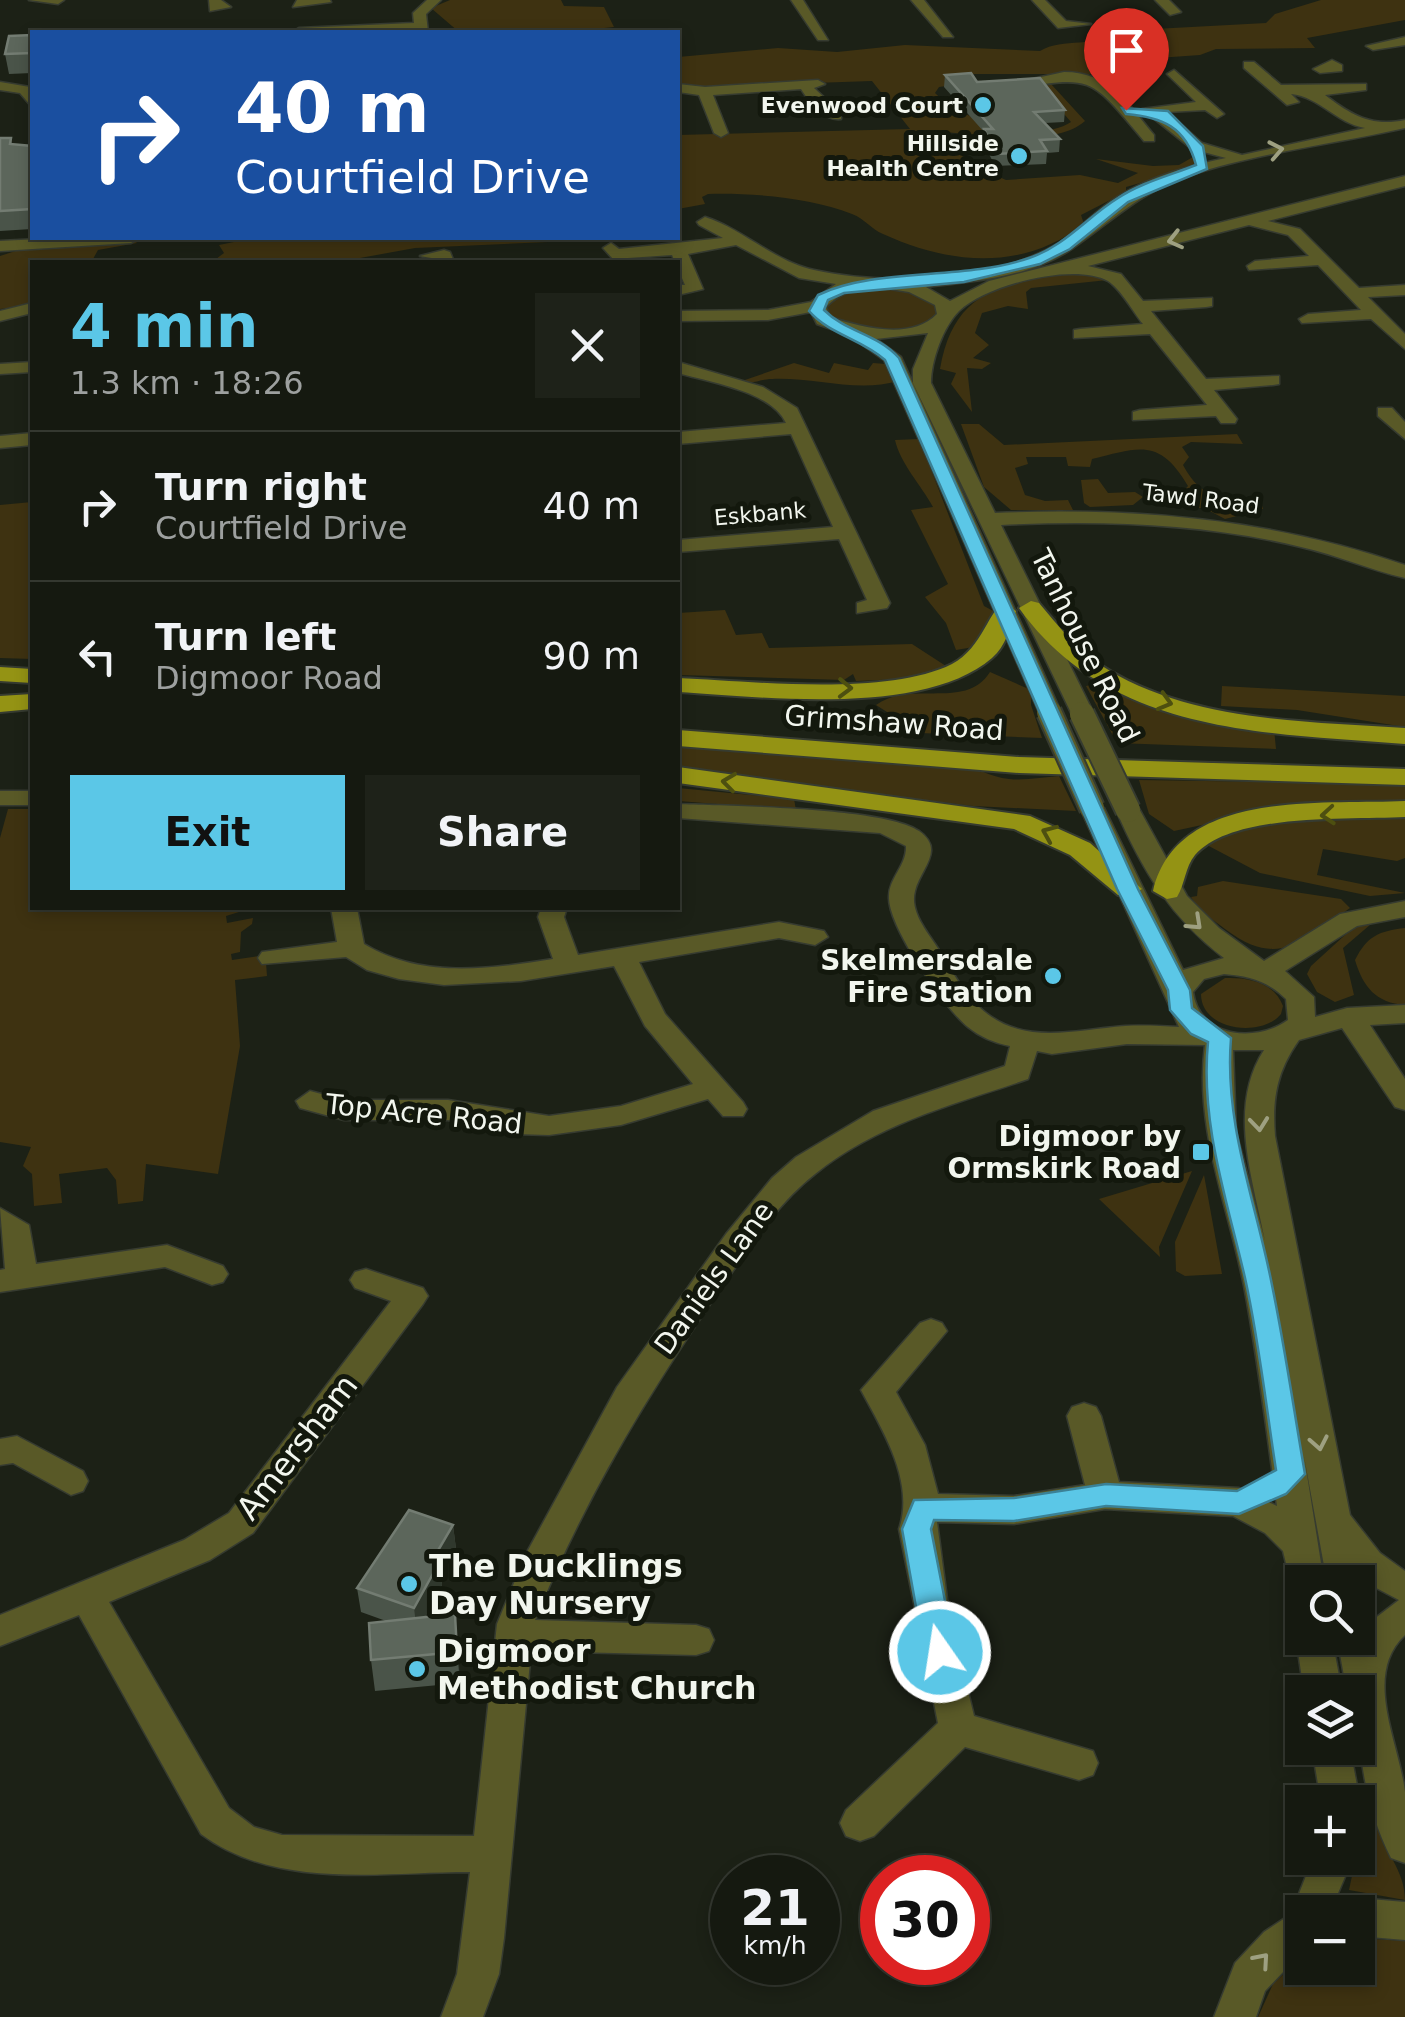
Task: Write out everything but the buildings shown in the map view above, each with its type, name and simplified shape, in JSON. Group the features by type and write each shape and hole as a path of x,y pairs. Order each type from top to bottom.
{"main road":[{"path":"1031,608 1091,670 1148,698 1253,720 1405,736"},
{"path":"680,685 871,688 930,682 971,664 986,652 1004,610"},
{"path":"0,672 30,673"},
{"path":"0,706 30,705"},
{"name":"Grimshaw Road","path":"680,722 995,747 1405,759"},
{"name":"Grimshaw Road","path":"680,738 1018,765 1405,777"},
{"path":"680,775 1020,822 1080,849 1128,889"},
{"path":"1166,891 1182,852 1221,829 1251,822 1405,809"}],"street":[{"path":"36,0 58,0"},
{"path":"421,30 419,13 435,0"},
{"path":"797,0 823,37"},
{"path":"917,0 948,34"},
{"path":"1038,0 1062,25 1084,24"},
{"path":"1161,0 1174,12"},
{"path":"1373,46 1405,41"},
{"path":"1249,65 1286,96 1366,91 1330,67"},
{"path":"1127,108 1212,110 1174,74"},
{"path":"1001,87 1087,78 1098,82 1127,108 1149,138"},
{"path":"680,88 704,92 812,85 834,111"},
{"path":"0,86 26,90 30,99"},
{"path":"704,92 721,133"},
{"path":"1312,92 1349,129"},
{"path":"1157,111 1197,146 1212,154 1243,157"},
{"path":"768,315 817,304 841,289 988,274 1035,261 1066,246 1124,199 1202,167 1349,129 1396,126"},
{"path":"1197,146 1202,167"},
{"path":"680,316 768,315 842,329 912,333 945,316 957,303 995,285 1404,181"},
{"path":"1294,232 1292,216 1301,208"},
{"path":"705,222 804,274 929,294 943,303 945,316"},
{"path":"1241,222 1273,224 1294,232 1405,344"},
{"path":"0,243 30,237"},
{"path":"611,248 613,254 678,250 740,239"},
{"path":"0,243 78,240"},
{"path":"678,250 696,289 680,290"},
{"path":"1128,252 1114,264 1116,278 1225,415 1140,416"},
{"path":"428,256 444,255 445,260"},
{"path":"1255,266 1321,260"},
{"path":"1063,268 1089,268 1116,278"},
{"path":"804,274 814,287 823,320 842,329"},
{"path":"1354,293 1405,290"},
{"path":"1138,306 1205,302"},
{"path":"0,316 30,308"},
{"path":"1324,335 1302,312 1375,314"},
{"name":"Tanhouse Road","path":"945,316 922,368 922,383 1166,891 1204,931 1262,971"},
{"path":"1080,335 1156,328"},
{"name":"Tanhouse Road","path":"842,329 875,343 892,358 1178,995"},
{"path":"1258,363 1291,400"},
{"path":"0,369 30,367"},
{"name":"Eskbank","path":"680,368 748,389 785,406 799,428 879,603 866,608"},
{"path":"1202,385 1273,380"},
{"path":"1385,412 1404,430"},
{"path":"680,438 799,428"},
{"path":"0,442 30,439"},
{"name":"Tawd Road","path":"986,519 1099,515 1192,521 1290,536 1405,572"},
{"name":"Eskbank","path":"680,546 846,532"},
{"path":"0,798 30,798"},
{"path":"680,811 884,826 908,835 918,844 919,856 901,893 904,916 962,1007 981,1024 1025,1042 1084,1043 1127,1035 1216,1037 1256,1044 1351,1016 1405,1014"},
{"path":"1127,1035 1151,1024 1195,973 1208,968 1262,971 1301,953 1349,920 1405,908"},
{"path":"344,910 350,948"},
{"path":"553,910 551,917 568,964"},
{"path":"272,958 350,948 388,968 461,976 624,956 780,930 817,938"},
{"path":"1301,953 1297,993 1304,1010 1302,1022 1268,1060 1256,1097 1260,1136 1342,1565"},
{"name":"Top Acre Road","path":"308,1100 347,1110 448,1110 510,1123 548,1125 723,1098 637,997 624,956"},
{"path":"1262,971 1297,993 1351,1016 1405,1100"},
{"path":"1178,995 1188,1020 1216,1037"},
{"path":"1216,1037 1221,1129 1259,1283 1303,1565"},
{"name":"Daniels Lane","path":"462,2017 478,1974 513,1635 544,1554 629,1396 784,1185 830,1146 868,1125 914,1104 1018,1072 1025,1042"},
{"path":"0,1218 18,1233 10,1280 168,1256 212,1274"},
{"name":"Amersham","path":"0,1631 197,1550 254,1510 412,1296 366,1280"},
{"path":"931,1331 878,1390 908,1445 924,1508 917,1529 930,1614 958,1728"},
{"path":"1084,1416 1106,1495"},
{"path":"0,1452 17,1449 71,1480"},
{"path":"924,1508 1014,1510 1106,1495 1239,1502 1276,1486 1291,1474"},
{"path":"1239,1502 1277,1524 1300,1545"},
{"path":"1331,1503 1352,1550 1387,1580 1405,1587"},
{"path":"87,1596 214,1820 243,1842 282,1852 489,1854"},
{"path":"1366,1675 1375,1640 1405,1613"},
{"path":"513,1635 696,1640"},
{"path":"958,1728 1079,1763"},
{"path":"860,1822 958,1728"},
{"path":"1375,1744 1390,1816 1405,1845"},
{"path":"1375,1919 1405,1922"},
{"path":"1232,2013 1251,1973 1285,1940"}],"shaded area":[{"path":"450,0 561,0 564,6 604,7 614,27 457,30 431,8"},
{"path":"1321,0 1405,0 1405,20 1307,38 1315,48 1216,49 1200,55 1101,62 1095,65 1099,74 956,74 960,84 939,87 935,93 947,103 981,121 1038,131 1071,122 1038,84 1051,84 1085,121 1071,130 1034,137 932,131 983,170 1006,180 1080,175 1118,183 1138,173 1096,159 1179,165 1193,157 1186,144 1200,144 1205,152 1201,166 1126,187 1126,192 1081,215 1084,224 1036,250 986,258 935,252 883,234 852,214 781,197 708,194 702,197 705,204 680,209 680,135 910,129 872,81 680,85 680,57 778,48 837,52 905,45 1040,51 1059,44 1100,40 1117,31 1266,23 1275,14"},
{"path":"134,240 137,243 98,250 93,259 119,260 30,260 30,305 0,309 0,256 31,246"},
{"path":"244,240 552,240 415,248 349,260 215,260 224,253 219,245"},
{"path":"1074,271 1108,280 1031,288 1026,292 1028,309 1008,306 982,313 975,333 989,345 973,358 991,363 982,369 967,368 972,412 951,384 956,373 940,369 957,321 986,294 1026,280"},
{"path":"874,286 920,294 940,313 915,327 888,330 832,320 823,305 840,292"},
{"path":"794,363 829,373 834,363 868,370 873,363 886,364 898,381 851,385 788,379 742,381"},
{"path":"961,424 979,424 1004,445 1237,434 1243,444 1191,442 1182,447 1189,457 1183,465 1206,492 1261,502 1263,509 1237,509 1237,516 1225,519 1204,508 1190,508 1180,495 1188,486 1177,470 1157,453 1135,450 1092,459 1090,467 1068,466 1066,457 1026,457 1028,464 1015,468 1025,495 1045,501 1068,500 1073,510 1011,510 984,487"},
{"path":"919,439 984,606 995,612 980,646 956,650 946,623 925,597 948,584 911,510 933,507 906,466 895,440"},
{"path":"1098,479 1108,493 1135,492 1143,497 1133,505 1090,507 1084,503 1081,480"},
{"path":"30,502 30,659 0,658 0,505"},
{"path":"725,610 736,635 762,633 769,648 912,644 949,668 903,679 856,681 853,674 844,680 680,675 680,613"},
{"path":"990,672 1031,690 1031,705 1042,738 920,733 876,705 905,694 967,690 980,684"},
{"path":"1099,683 1191,715 1274,729 1276,749 1117,743 1086,686"},
{"path":"1222,686 1405,696 1405,727 1297,710 1221,706"},
{"path":"680,744 963,766 1009,779 1059,776 1076,811 973,806 680,769"},
{"path":"1139,780 1405,784 1405,803 1216,822 1174,831 1149,814"},
{"path":"680,788 794,799 796,810 680,801"},
{"path":"8,809 30,809 30,910 239,910 226,916 227,923 253,918 252,924 241,932 240,952 231,954 232,960 259,956 266,963 267,976 235,980 240,1046 218,1174 146,1164 143,1201 118,1204 116,1180 107,1168 59,1174 62,1203 34,1206 32,1174 23,1166 31,1147 0,1142 0,838"},
{"path":"1405,812 1405,858 1397,861 1323,849 1317,875 1405,893 1370,896 1260,873 1205,844 1257,825"},
{"path":"1223,881 1341,899 1350,908 1304,940 1276,949 1261,948 1225,929 1191,897 1197,896 1198,887"},
{"path":"1370,920 1371,924 1343,948 1354,995 1335,1002 1317,992 1307,974 1311,966 1356,925"},
{"path":"1405,928 1405,1005 1386,1001 1372,992 1355,960 1375,936"},
{"path":"1225,978 1267,986 1283,1006 1281,1014 1272,1022 1247,1028 1221,1023 1204,1006 1201,994"},
{"path":"1192,1171 1159,1247 1160,1257 1099,1199"},
{"path":"1204,1175 1222,1274 1185,1276 1176,1271 1175,1242"},
{"path":"1375,1821 1398,1869 1405,1900 1349,1890 1352,1875 1375,1875"},
{"path":"1375,1939 1405,1941 1405,2017 1258,2017 1273,1984 1285,1973 1285,1985 1375,1985"}],"place":[{"name":"Evenwood Court","path":"983,105"},
{"name":"Hillside Health Centre","path":"1019,156"},
{"name":"Skelmersdale Fire Station","path":"1053,976"},
{"name":"Digmoor by Ormskirk Road","path":"1201,1152"},
{"name":"The Ducklings Day Nursery","path":"409,1584"},
{"name":"Digmoor Methodist Church","path":"417,1669"}],"route":[{"path":"940,1652 917,1529 924,1508 1014,1510 1106,1495 1239,1502 1276,1486 1291,1474 1259,1283 1221,1129 1216,1076 1220,1038 1199,1029 1181,1010 1179,990 1128,889 892,358 875,343 829,324 816,311 822,298 841,289 964,278 1035,261 1066,246 1124,199 1202,167 1204,160 1197,146 1164,114 1126,110"}]}
